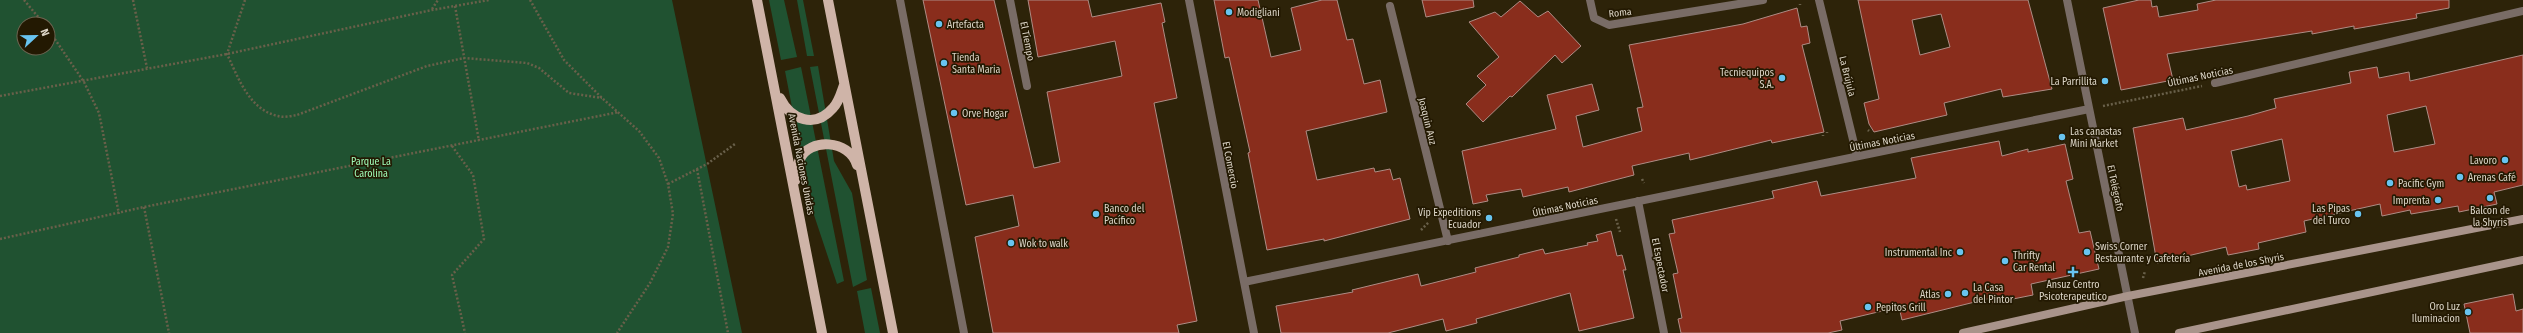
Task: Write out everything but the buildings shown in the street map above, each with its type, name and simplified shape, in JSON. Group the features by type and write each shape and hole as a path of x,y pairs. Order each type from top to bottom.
{"main road":[{"name":"Avenida Naciones Unidas","path":"757,0 796,191 822,333"},
{"path":"828,0 893,333"},
{"path":"769,61 781,98 787,111 804,119 822,117 833,108 844,84"},
{"path":"796,191 800,158 809,150 827,143 845,148 854,157 864,187"},
{"name":"Avenida de los Shyris","path":"1963,333 2128,296 2523,219"},
{"path":"2179,333 2523,260"}],"street":[{"path":"900,0 964,333"},
{"name":"El Tiempo","path":"1010,0 1026,86"},
{"name":"El Comercio","path":"1189,0 1254,333"},
{"name":"Roma","path":"1590,0 1594,18 1609,25 1763,0"},
{"name":"La Brújula","path":"1818,0 1857,156"},
{"name":"El Telégrafo","path":"2067,0 2135,333"},
{"name":"Joaquin Auz","path":"1390,6 1448,241"},
{"name":"Últimas Noticias","path":"2215,83 2523,11"},
{"name":"Últimas Noticias","path":"1244,282 2089,109"},
{"name":"El Espectador","path":"1638,201 1664,333"}],"path":[{"path":"24,0 37,16"},
{"path":"133,0 147,68"},
{"path":"245,0 227,54 246,92 258,105 278,116 296,115 427,66 464,58 527,63 539,68 569,93 602,98"},
{"path":"432,10 438,0"},
{"path":"0,96 84,82 147,68 227,54 432,10 489,0"},
{"path":"530,0 564,60 602,98 620,112 639,131 659,158 668,184 673,214 668,247 650,283 617,333"},
{"path":"455,6 479,141"},
{"path":"56,41 84,82 99,113 120,214"},
{"name":"Últimas Noticias","path":"2089,109 2215,83"},
{"path":"0,239 120,214 144,207 620,112"},
{"path":"668,184 697,169 735,144"},
{"path":"452,146 473,175 484,239 452,275 465,333"},
{"path":"697,169 728,333"},
{"path":"1642,179 1644,183"},
{"path":"144,207 169,333"},
{"path":"1615,217 1620,232"},
{"path":"1421,231 1431,220"},
{"path":"2143,278 2145,271"}],"green space":[{"name":"Parque La Carolina","path":"0,0 672,0 742,333 0,333"},
{"path":"769,0 784,0 797,57 781,60"},
{"path":"797,0 803,0 814,56 807,56"},
{"path":"818,66 834,161 852,193 867,280 853,287 810,67"},
{"path":"801,67 844,281 837,284 811,206 785,71"},
{"path":"871,288 880,333 865,333 857,291"}],"place":[{"name":"Modigliani","path":"1229,12"},
{"name":"Artefacta","path":"939,24"},
{"name":"Tienda Santa Maria","path":"944,63"},
{"name":"Tecniequipos S.A.","path":"1782,78"},
{"name":"La Parrillita","path":"2105,81"},
{"name":"Orve Hogar","path":"954,113"},
{"name":"Las canastas Mini Market","path":"2062,137"},
{"name":"Lavoro","path":"2505,160"},
{"name":"Arenas Café","path":"2460,177"},
{"name":"Pacific Gym","path":"2390,183"},
{"name":"Balcon de la Shyris","path":"2490,198"},
{"name":"Imprenta","path":"2438,200"},
{"name":"Banco del Pacífico","path":"1096,214"},
{"name":"Las Pipas del Turco","path":"2358,214"},
{"name":"Vip Expeditions Ecuador","path":"1489,218"},
{"name":"Wok to walk","path":"1011,243"},
{"name":"Instrumental Inc","path":"1960,252"},
{"name":"Swiss Corner Restaurante y Cafetería","path":"2087,252"},
{"name":"Thrifty Car Rental","path":"2005,261"},
{"name":"Ansuz Centro Psicoterapeutico","path":"2073,272"},
{"name":"La Casa del Pintor","path":"1965,293"},
{"name":"Atlas","path":"1948,294"},
{"name":"Pepitos Grill","path":"1868,307"},
{"name":"Oro Luz Iluminacion","path":"2468,312"}]}
